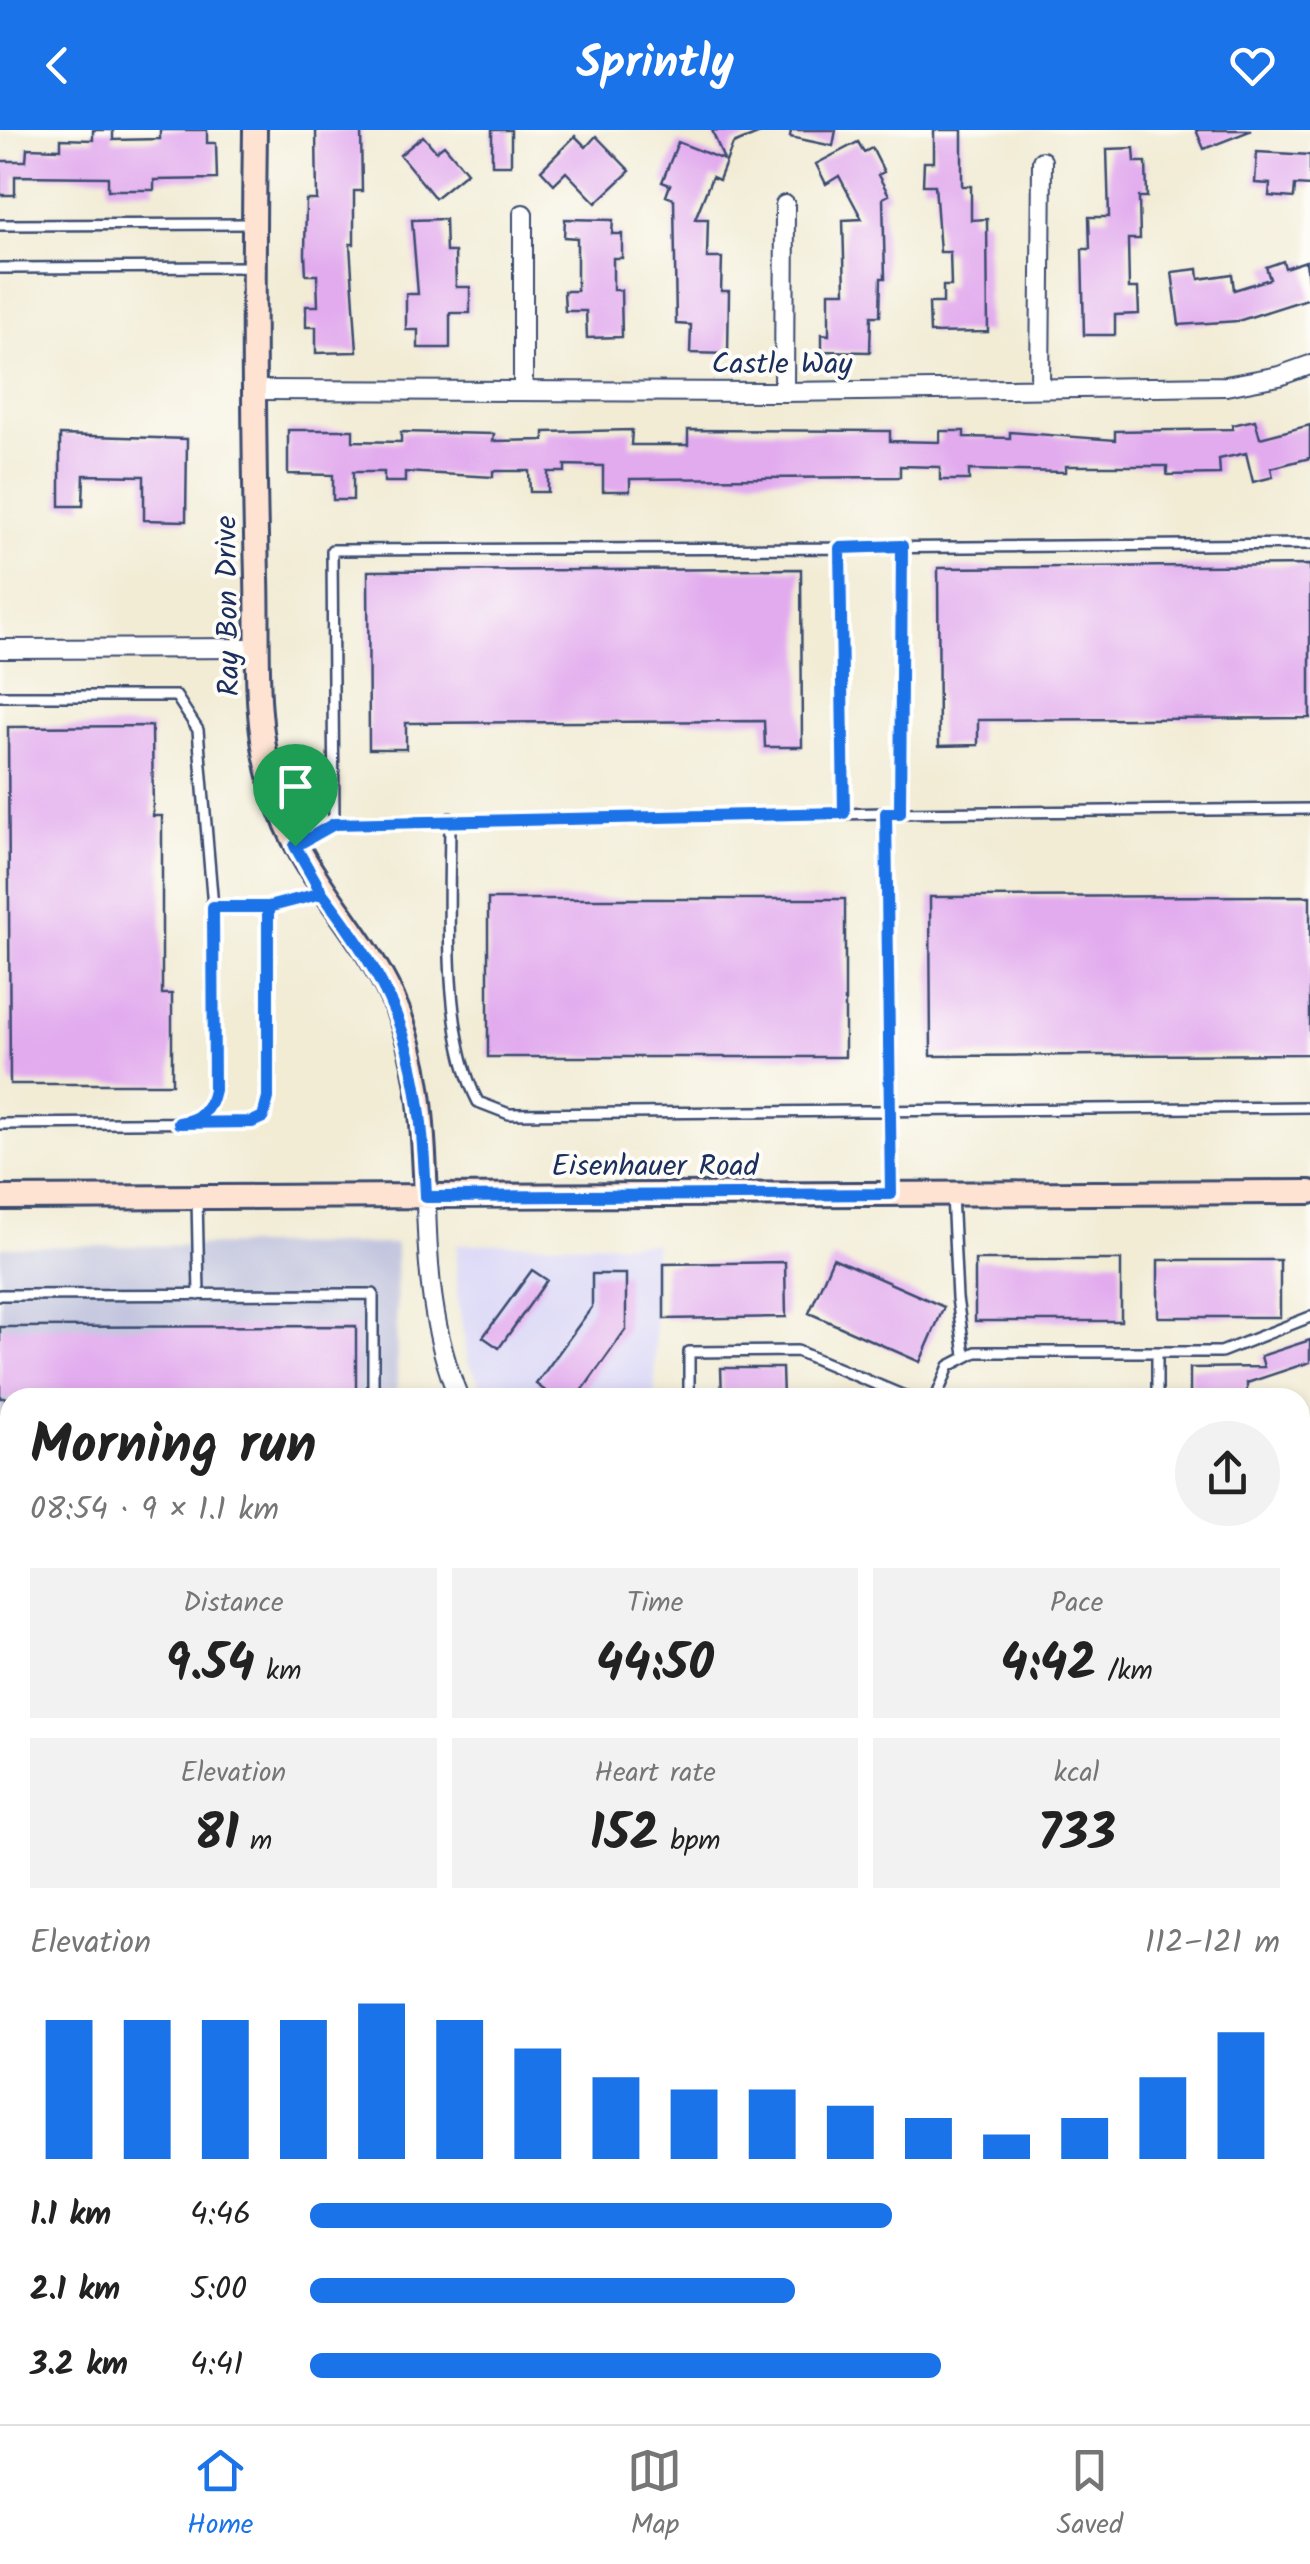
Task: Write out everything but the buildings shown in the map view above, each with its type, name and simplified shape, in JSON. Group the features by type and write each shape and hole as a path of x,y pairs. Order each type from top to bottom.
{"main road":[{"name":"Ray Bon Drive","path":"256,130 252,390 264,748 295,846 322,893 375,966 405,1030 421,1099 426,1197"},
{"name":"Eisenhauer Road","path":"0,1198 1310,1192"}],"street":[{"path":"1040,388 1042,161"},
{"path":"784,392 785,205"},
{"path":"523,214 523,390"},
{"name":"Castle Way","path":"252,390 784,392 1226,386 1279,376 1310,365"},
{"path":"0,649 259,648"},
{"name":"Ray Bon Drive","path":"426,1197 438,1341 455,1388"}],"lane":[{"path":"0,225 254,224"},
{"path":"0,268 253,267"},
{"path":"334,824 332,550 1310,544"},
{"path":"900,813 902,546"},
{"path":"840,548 844,813"},
{"path":"0,696 176,696 198,730 213,907 214,1090 207,1110 198,1118 179,1123"},
{"path":"295,846 334,824 450,818 1310,809"},
{"path":"886,813 891,1194"},
{"path":"450,818 450,934 462,1071 478,1102 509,1114 1310,1107"},
{"path":"213,907 268,907 322,893"},
{"path":"0,1124 252,1122 263,1117 267,1108 268,907"},
{"path":"952,1194 966,1355"},
{"path":"197,1197 199,1295"},
{"path":"0,1296 372,1294 373,1388"},
{"path":"940,1388 949,1366 966,1355 1237,1349 1310,1317"},
{"path":"689,1388 690,1352 779,1351 797,1351 886,1388"},
{"path":"1157,1352 1157,1388"}],"shaded area":[{"path":"655,1243 655,1388 483,1388 468,1362 457,1294 457,1244"},
{"path":"396,1244 397,1388 0,1388 0,1247"}],"route":[{"path":"295,846 322,893 268,907 213,907 214,1090 207,1110 193,1121 179,1123 252,1122 263,1117 268,1098 268,907 286,902 322,893 375,966 405,1030 421,1099 426,1197 891,1194 886,813 900,813 902,546 840,548 844,813 450,818 334,824 295,846"}]}
